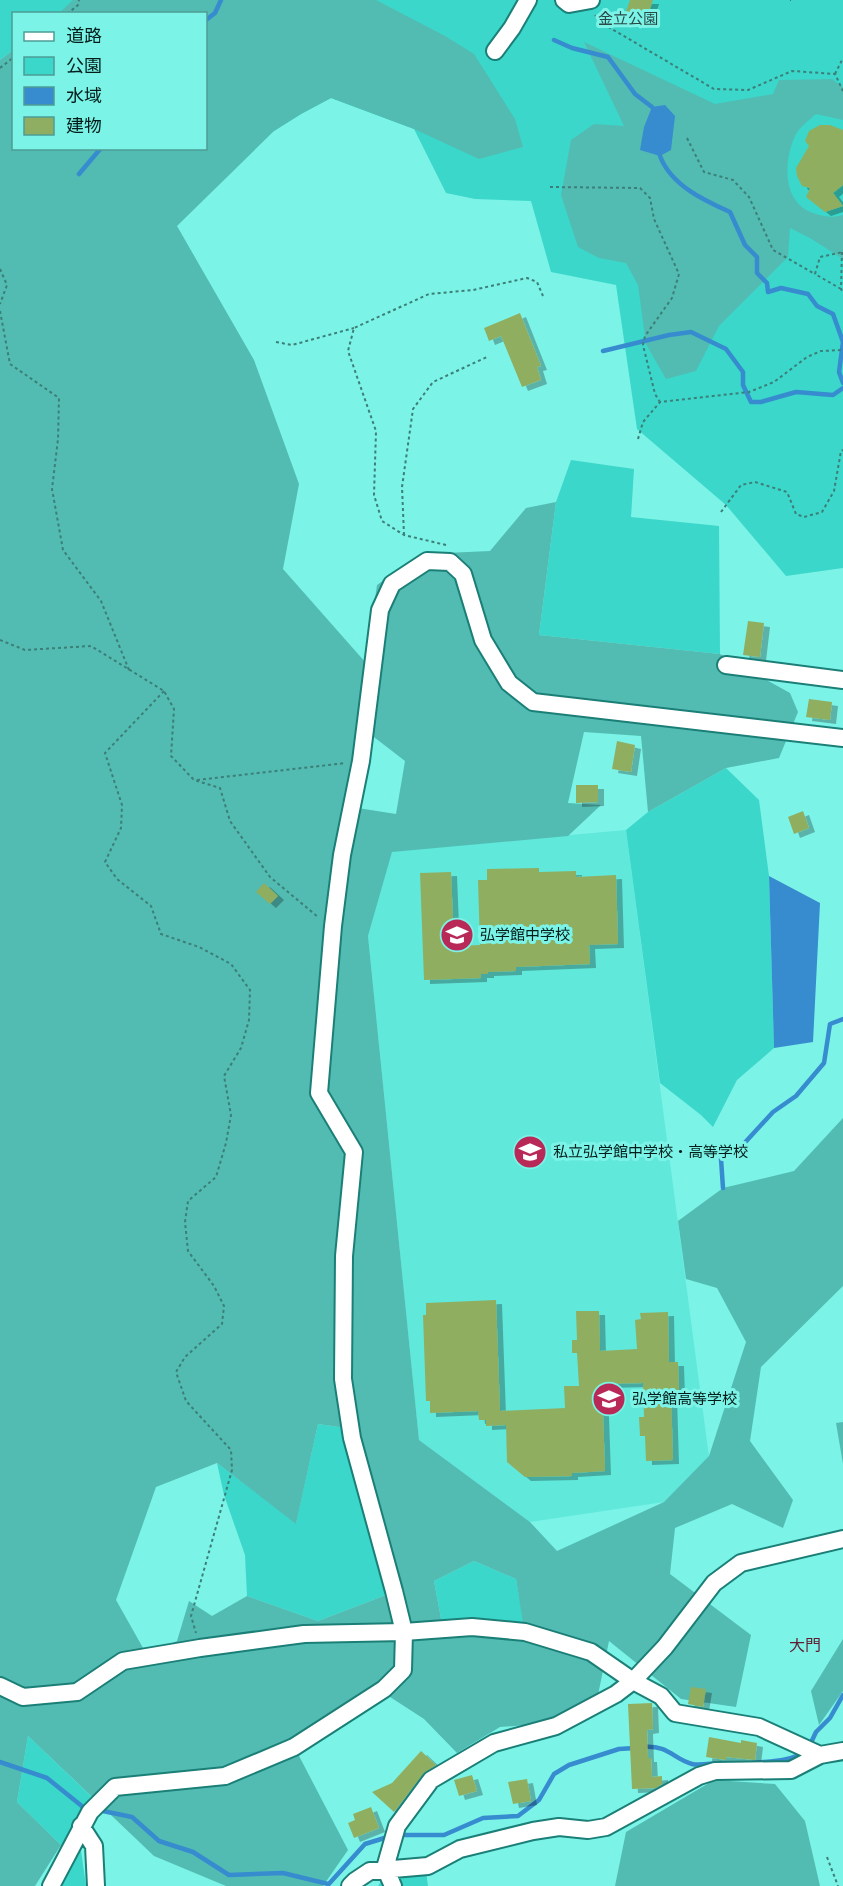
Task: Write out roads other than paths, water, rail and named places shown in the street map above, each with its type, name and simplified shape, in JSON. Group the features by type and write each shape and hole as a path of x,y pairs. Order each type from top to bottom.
{"street":[{"path":"495,51 528,0"},
{"path":"564,0 569,4 589,1"},
{"path":"51,1886 89,1814 116,1787 225,1776 294,1747 384,1689 403,1670 404,1632 352,1438 343,1379 344,1257 354,1152 319,1093 333,926 342,855 361,761 380,610 392,584 427,561 450,562 463,574 483,640 509,684 533,702 843,738"},
{"path":"726,665 843,680"},
{"path":"393,1886 385,1868 397,1826 431,1780 494,1743 556,1726 616,1694 633,1681 665,1647 714,1583 741,1563 843,1539"},
{"path":"0,1686 23,1697 77,1692 123,1661 200,1648 304,1634 404,1632 471,1627 525,1632 591,1652 633,1681 661,1696 675,1713 759,1726 816,1754"},
{"path":"350,1886 370,1871 428,1866 460,1849 533,1831 559,1827 588,1830 606,1827 699,1776 715,1771 791,1770 816,1754 843,1751"},
{"path":"89,1814 94,1846 96,1886"}],"water":[{"path":"665,105 675,116 671,150 660,156 640,150 644,127 652,107"},
{"path":"769,876 820,903 813,1042 774,1048"}],"waterway":[{"path":"207,19 215,13 221,0"},
{"path":"554,40 572,48 608,57 635,94 652,107"},
{"path":"79,174 99,150"},
{"path":"660,156 665,166 680,183 699,197 730,212 745,245 757,257 757,273 767,283 768,292 781,288 808,294 817,306 833,314 843,342 839,372 843,383"},
{"path":"603,351 691,332 726,349 743,372 743,385 751,402 761,402 796,392 833,395 843,388"},
{"path":"723,1188 721,1159 739,1149 773,1112 796,1096 824,1063 830,1024 843,1019"},
{"path":"809,1747 816,1732 830,1718 843,1695"},
{"path":"643,1747 665,1750 692,1764 721,1763"},
{"path":"399,1835 444,1835 483,1818 518,1816 539,1800 554,1774 569,1765 619,1749 635,1748"},
{"path":"753,1763 785,1759 803,1752"},
{"path":"0,1762 47,1778 83,1807 89,1808"},
{"path":"98,1810 132,1817 159,1841 193,1852 229,1875 283,1873 328,1884"},
{"path":"327,1886 365,1844 391,1836"}],"place":[{"name":"弘学館中学校","path":"457,935"},
{"name":"私立弘学館中学校・高等学校","path":"530,1152"},
{"name":"弘学館高等学校","path":"609,1399"}],"district":[{"name":"大門","path":"805,1645"}],"park label":[{"name":"金立公園","path":"628,19"}]}
